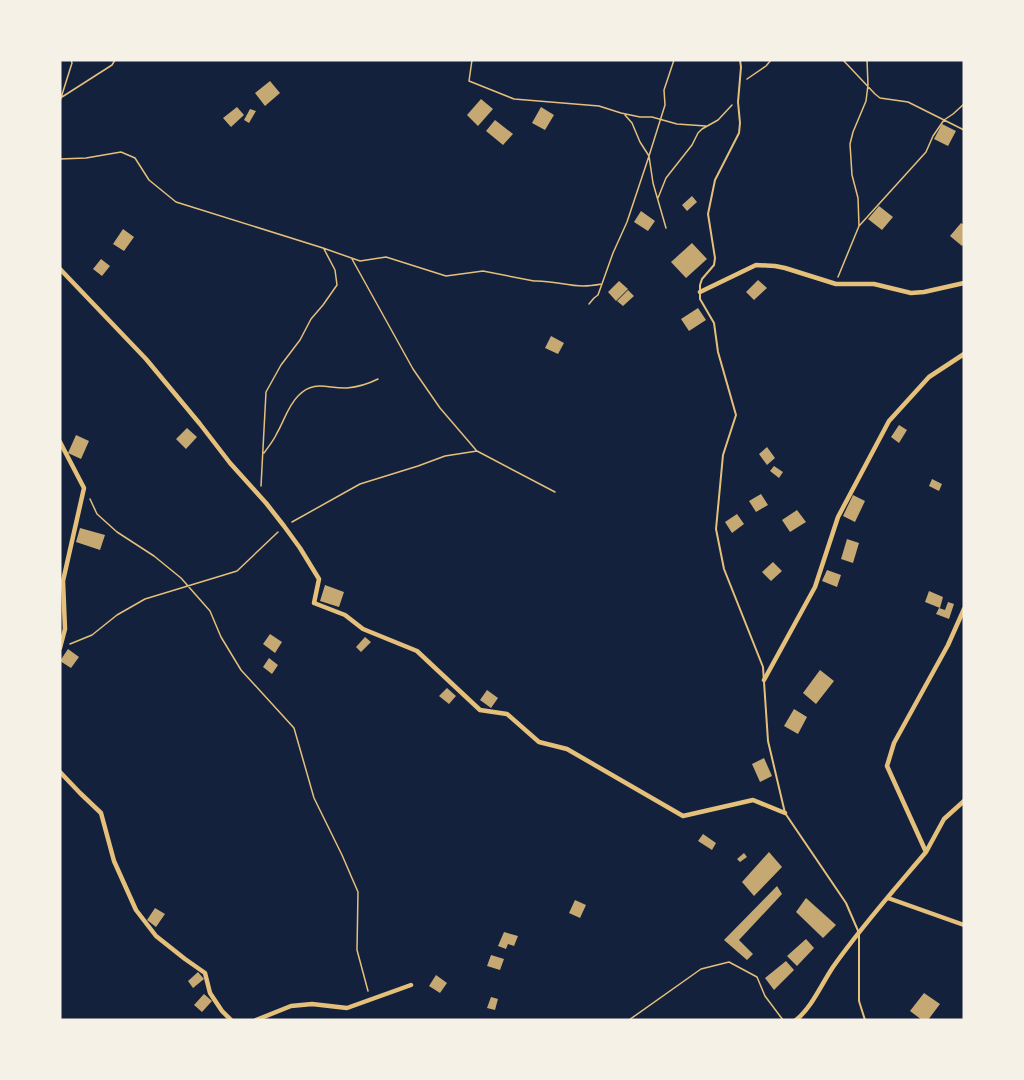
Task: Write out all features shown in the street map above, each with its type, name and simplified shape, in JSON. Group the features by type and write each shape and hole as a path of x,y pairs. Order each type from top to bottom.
{"street":[{"path":"700,292 756,265 785,268 836,284 874,284 911,293 964,283"},
{"path":"60,268 146,359 284,526 319,579 314,603 345,615 363,629 417,651 480,710 507,714 539,742 567,749 683,816 753,800 785,813"},
{"path":"764,680 815,587 838,517 889,421 929,377 964,354"},
{"path":"60,442 84,488 63,580 65,629 60,648"},
{"path":"926,852 887,766 894,742 948,645 964,609"},
{"path":"60,772 101,813 114,861 136,910 156,936 205,973 210,993 231,1020"},
{"path":"796,1020 803,1014 832,968 859,933 926,852 944,819 964,801"},
{"path":"888,898 964,925"},
{"path":"256,1020 291,1006 312,1004 347,1008 411,985"}],"lane":[{"path":"740,60 739,133 714,180 708,214 715,258 714,265 702,279 700,292 700,299 714,323 718,352 735,415 723,455 716,529 724,569 763,667 768,741 785,813 846,903 859,933 860,1001 865,1020"}],"path":[{"path":"60,101 71,60"},
{"path":"62,97 112,65 115,60"},
{"path":"472,60 468,81 514,99 599,106 621,113 677,124 706,126 713,124 733,104 739,94"},
{"path":"589,304 598,295 650,156 665,105 664,90 674,60"},
{"path":"740,86 771,60"},
{"path":"843,60 880,98 908,102 964,130"},
{"path":"859,226 858,198 852,176 850,144 866,101 867,60"},
{"path":"836,284 859,226 926,152 944,120 964,104"},
{"path":"621,113 630,119 640,142 650,156 653,183 666,228"},
{"path":"658,198 666,178 692,145 698,133 706,126"},
{"path":"60,159 86,158 121,152 135,158 149,180 176,202 360,261 386,257 446,276 483,271 534,281 584,286 602,284"},
{"path":"261,497 266,392 311,319 337,285 335,270 323,248"},
{"path":"351,258 413,369 440,408 477,451 555,492"},
{"path":"262,454 277,435 298,396 312,386 327,385 345,388 366,385 378,379"},
{"path":"60,648 92,635 117,615 145,600 237,571 284,526 360,484 445,456 477,451"},
{"path":"84,488 97,514 117,532 154,556 181,578 210,611 221,638 241,670 294,728 314,798 358,892 357,950 370,1000"},
{"path":"629,1020 701,969 729,962 757,977 765,996 783,1020"}],"building":[{"path":"270,81 280,93 265,106 255,93"},
{"path":"481,99 493,109 478,126 467,115"},
{"path":"237,107 244,115 231,127 223,118"},
{"path":"541,107 554,115 545,130 532,123"},
{"path":"250,109 256,111 249,123 244,120"},
{"path":"495,120 513,134 503,145 486,131"},
{"path":"942,124 956,131 948,146 934,139"},
{"path":"692,196 697,202 687,211 682,205"},
{"path":"879,206 893,217 882,230 868,219"},
{"path":"641,211 655,221 648,231 634,222"},
{"path":"961,223 964,225 962,246 950,236"},
{"path":"123,229 134,237 124,251 113,244"},
{"path":"692,243 707,259 686,278 671,262"},
{"path":"101,259 110,266 102,276 93,269"},
{"path":"758,280 767,288 754,300 746,292"},
{"path":"619,281 628,289 616,301 608,292"},
{"path":"628,290 634,296 623,306 617,301"},
{"path":"698,308 706,320 689,331 681,319"},
{"path":"551,336 564,343 558,354 545,348"},
{"path":"899,425 907,430 899,443 891,437"},
{"path":"187,428 197,437 186,449 176,439"},
{"path":"76,435 89,441 81,459 68,453"},
{"path":"767,447 775,458 767,465 759,454"},
{"path":"774,466 783,472 779,478 770,471"},
{"path":"932,479 942,484 939,491 929,486"},
{"path":"761,494 768,505 756,512 749,501"},
{"path":"853,495 865,501 855,522 843,516"},
{"path":"797,510 806,522 790,532 782,520"},
{"path":"737,514 744,524 732,533 725,522"},
{"path":"80,528 105,535 100,550 76,542"},
{"path":"847,539 859,543 853,563 841,559"},
{"path":"773,562 782,571 771,581 762,572"},
{"path":"827,570 841,575 837,587 822,581"},
{"path":"325,585 344,592 339,607 320,601"},
{"path":"929,591 943,597 940,608 925,602"},
{"path":"948,602 954,604 949,619 936,614 939,608 945,610"},
{"path":"270,634 282,642 275,653 263,644"},
{"path":"365,637 371,642 361,652 356,647"},
{"path":"68,649 79,657 71,668 60,661"},
{"path":"269,658 278,665 272,674 263,667"},
{"path":"820,670 834,681 816,704 803,693"},
{"path":"447,688 456,696 449,704 439,696"},
{"path":"487,690 498,698 491,708 480,700"},
{"path":"794,709 807,717 798,734 784,726"},
{"path":"764,758 772,776 760,782 752,764"},
{"path":"703,834 716,843 712,850 698,841"},
{"path":"769,852 782,867 754,896 742,882"},
{"path":"744,853 747,857 740,862 737,859"},
{"path":"777,886 782,894 739,940 753,954 747,960 724,940"},
{"path":"806,898 836,925 823,938 796,912"},
{"path":"575,900 586,905 580,918 569,913"},
{"path":"155,908 165,914 156,927 147,920"},
{"path":"504,932 518,936 514,946 508,944 506,949 498,946"},
{"path":"806,939 814,948 797,966 787,956"},
{"path":"491,955 504,959 500,970 487,966"},
{"path":"786,961 794,970 774,990 765,978"},
{"path":"198,972 204,979 193,988 188,981"},
{"path":"436,975 447,983 440,993 429,986"},
{"path":"924,993 940,1004 928,1020 922,1020 910,1011"},
{"path":"204,994 212,1001 202,1012 194,1005"},
{"path":"491,997 498,999 495,1010 487,1008"}]}
